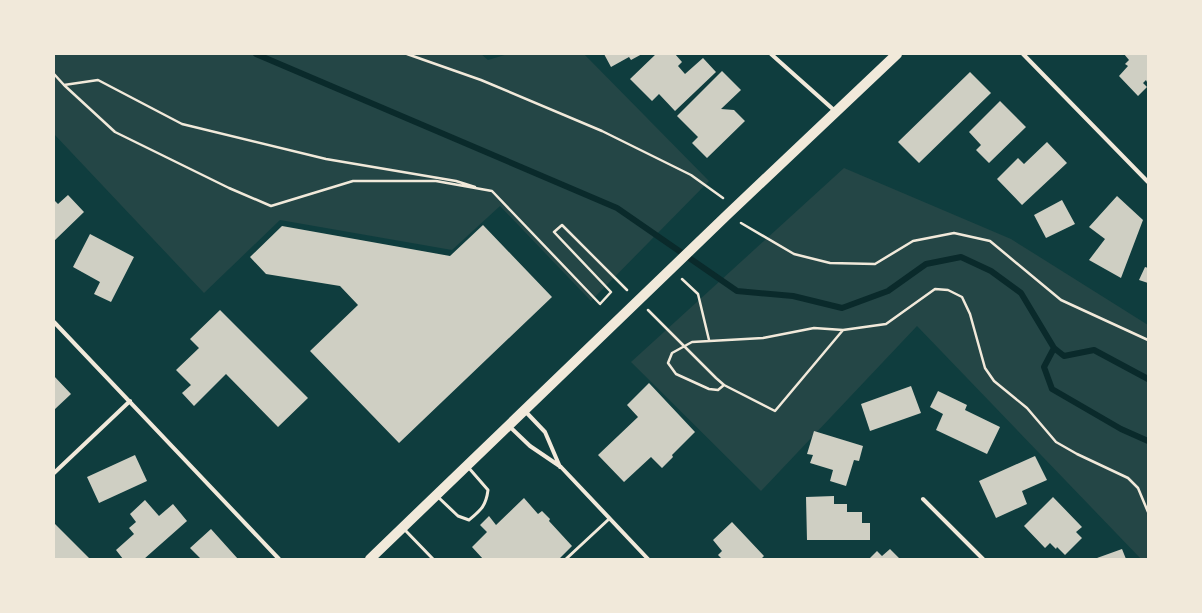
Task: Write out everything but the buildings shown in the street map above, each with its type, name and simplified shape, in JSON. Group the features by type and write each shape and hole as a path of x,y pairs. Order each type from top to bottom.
{"main road":[{"path":"370,559 727,215 897,54"}],"street":[{"path":"771,54 836,112"},
{"path":"1023,54 1148,182"},
{"path":"54,322 279,559"},
{"path":"54,473 130,401"},
{"path":"525,410 545,432 561,467"},
{"path":"509,426 530,446 561,467 648,559"},
{"path":"923,499 983,559"}],"lane":[{"path":"435,495 458,516 469,520 483,508 488,490 467,465"},
{"path":"566,559 609,518"},
{"path":"402,527 433,559"}],"path":[{"path":"407,54 481,80 602,131 690,175 737,207"},
{"path":"54,74 115,132 229,188 271,206 353,182 436,181 492,191"},
{"path":"64,85 98,80 182,124 326,159 456,181 492,191 600,304 611,292 554,232 562,225 628,290"},
{"path":"727,215 794,254 830,263 875,264 913,242 954,233 990,241 1061,300 1148,340"},
{"path":"673,267 698,294 709,340"},
{"path":"724,385 718,390 708,389 676,374 668,363 672,353 692,342 763,338 814,328 843,330 886,324 935,289 948,290 962,297 970,314 985,368 994,381 1028,408 1056,442 1077,454 1128,478 1138,488 1148,512"},
{"path":"645,307 724,385 775,411 843,330"}],"shaded area":[{"path":"54,54 481,54 488,60 508,54 584,54 709,181 591,301 500,206 452,250 280,220 204,293 54,134"},
{"path":"844,168 1011,239 1148,325 1148,559 1141,559 917,326 761,491 631,362"}],"waterway":[{"path":"256,54 617,208 737,291 793,296 842,308 888,291 926,264 961,257 991,271 1021,293 1054,348 1064,356 1094,350 1148,379"},
{"path":"1054,348 1044,367 1052,389 1121,429 1148,441"}]}
